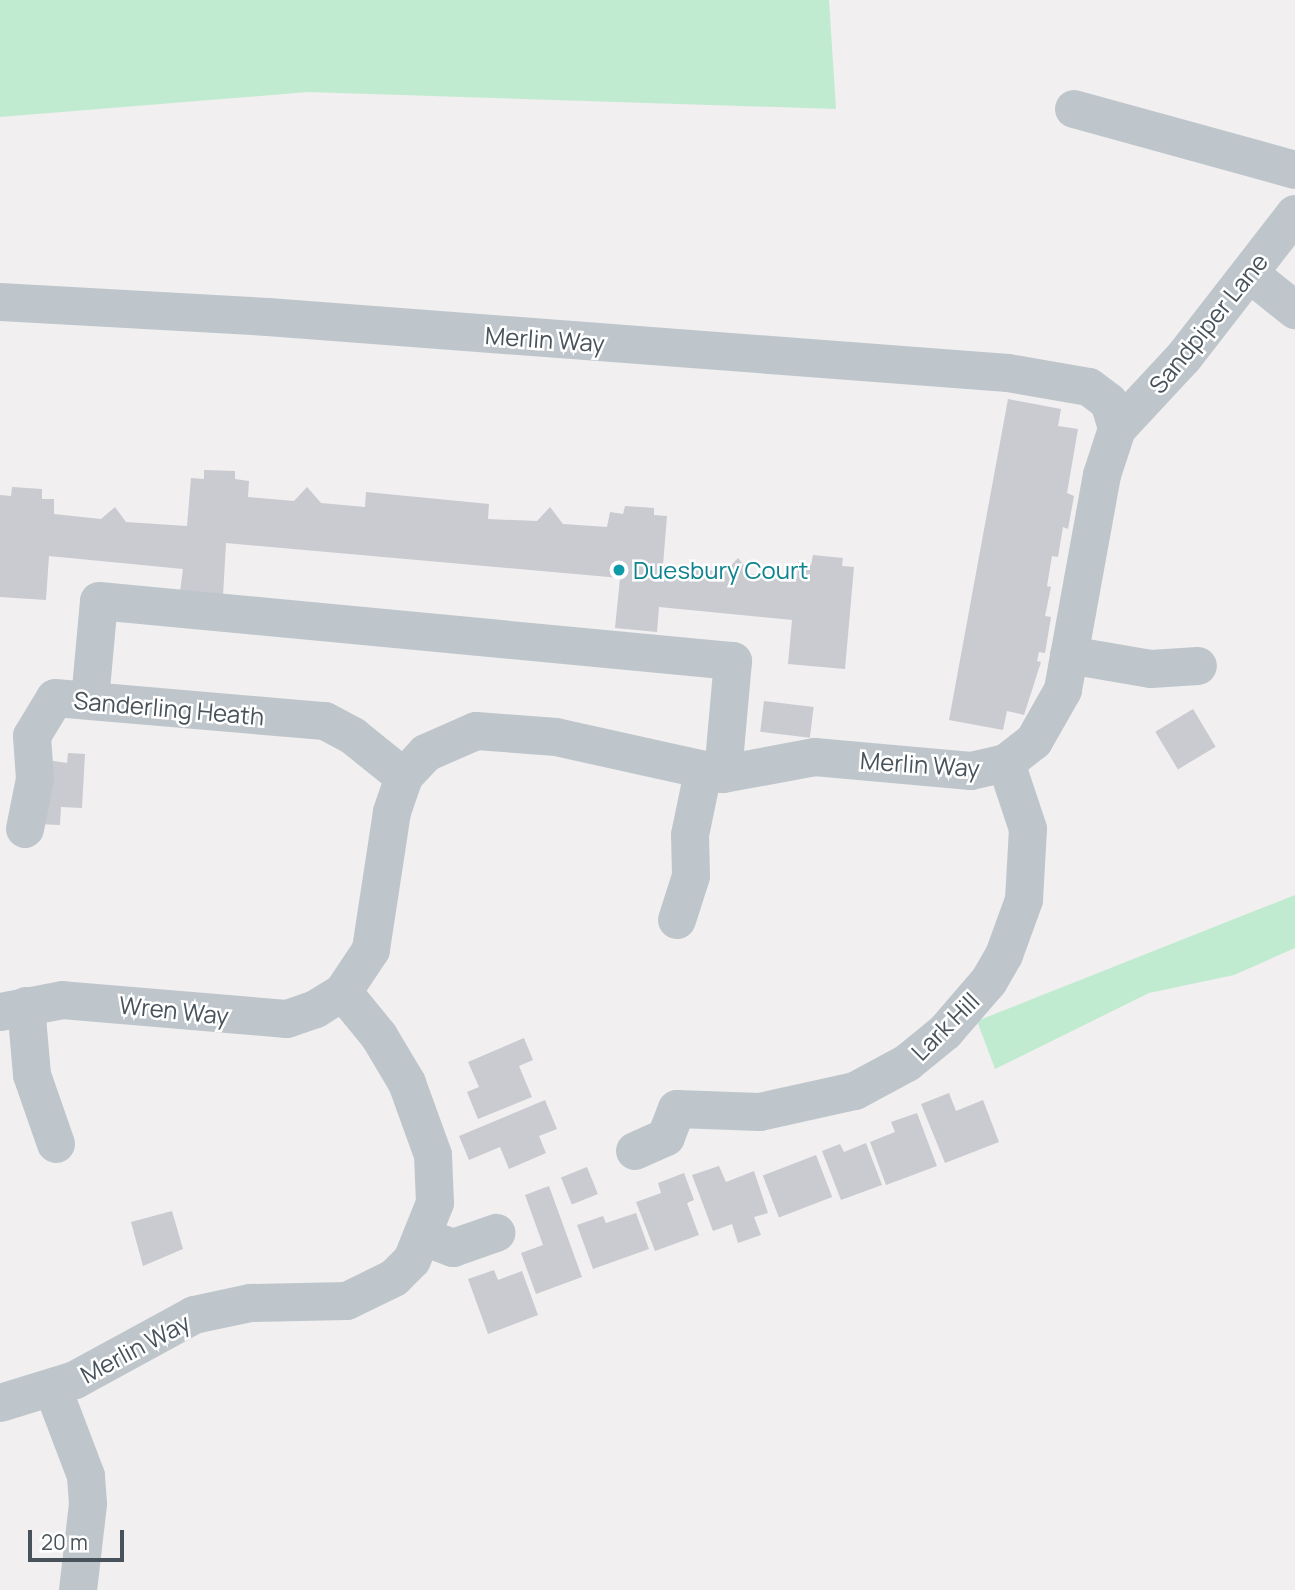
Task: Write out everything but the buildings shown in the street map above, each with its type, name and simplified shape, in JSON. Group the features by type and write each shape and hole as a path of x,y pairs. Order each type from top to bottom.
{"street":[{"path":"1074,109 1295,170"},
{"name":"Sandpiper Lane","path":"1117,429 1184,356 1295,214"},
{"path":"1250,274 1295,310"},
{"name":"Merlin Way","path":"0,302 281,318 1008,373 1089,387 1110,402 1117,429 1102,475 1063,690 1045,726 1023,752 1006,763 971,771 815,757 713,773 556,737 476,731 426,753 404,777 392,813 374,939 343,992 379,1035 426,1129 433,1155 435,1203 424,1237 394,1278 347,1301 250,1303 194,1315 53,1389 0,1403"},
{"path":"73,699 95,644 99,601 733,661 713,773 690,835 691,876 677,920"},
{"path":"1069,655 1151,669 1198,666"},
{"name":"Sanderling Heath","path":"25,829 35,779 32,736 73,699 325,721 353,736 404,777"},
{"name":"Lark Hill","path":"635,1151 666,1137 677,1109 749,1127 804,1105 883,1079 945,1032 989,981 1018,919 1028,871 1028,829 1006,763"},
{"name":"Wren Way","path":"13,1009 91,1002 288,1018 316,1009 343,992"},
{"path":"13,1009 56,1144"},
{"path":"424,1237 453,1248 496,1233"},
{"path":"53,1389 86,1476 88,1504 78,1590"}],"green space":[{"path":"0,0 829,0 836,109 308,92 0,117"},
{"path":"1295,895 1295,948 1234,975 1149,993 995,1069 977,1021"}],"place":[{"name":"Duesbury Court","path":"619,570"}]}
